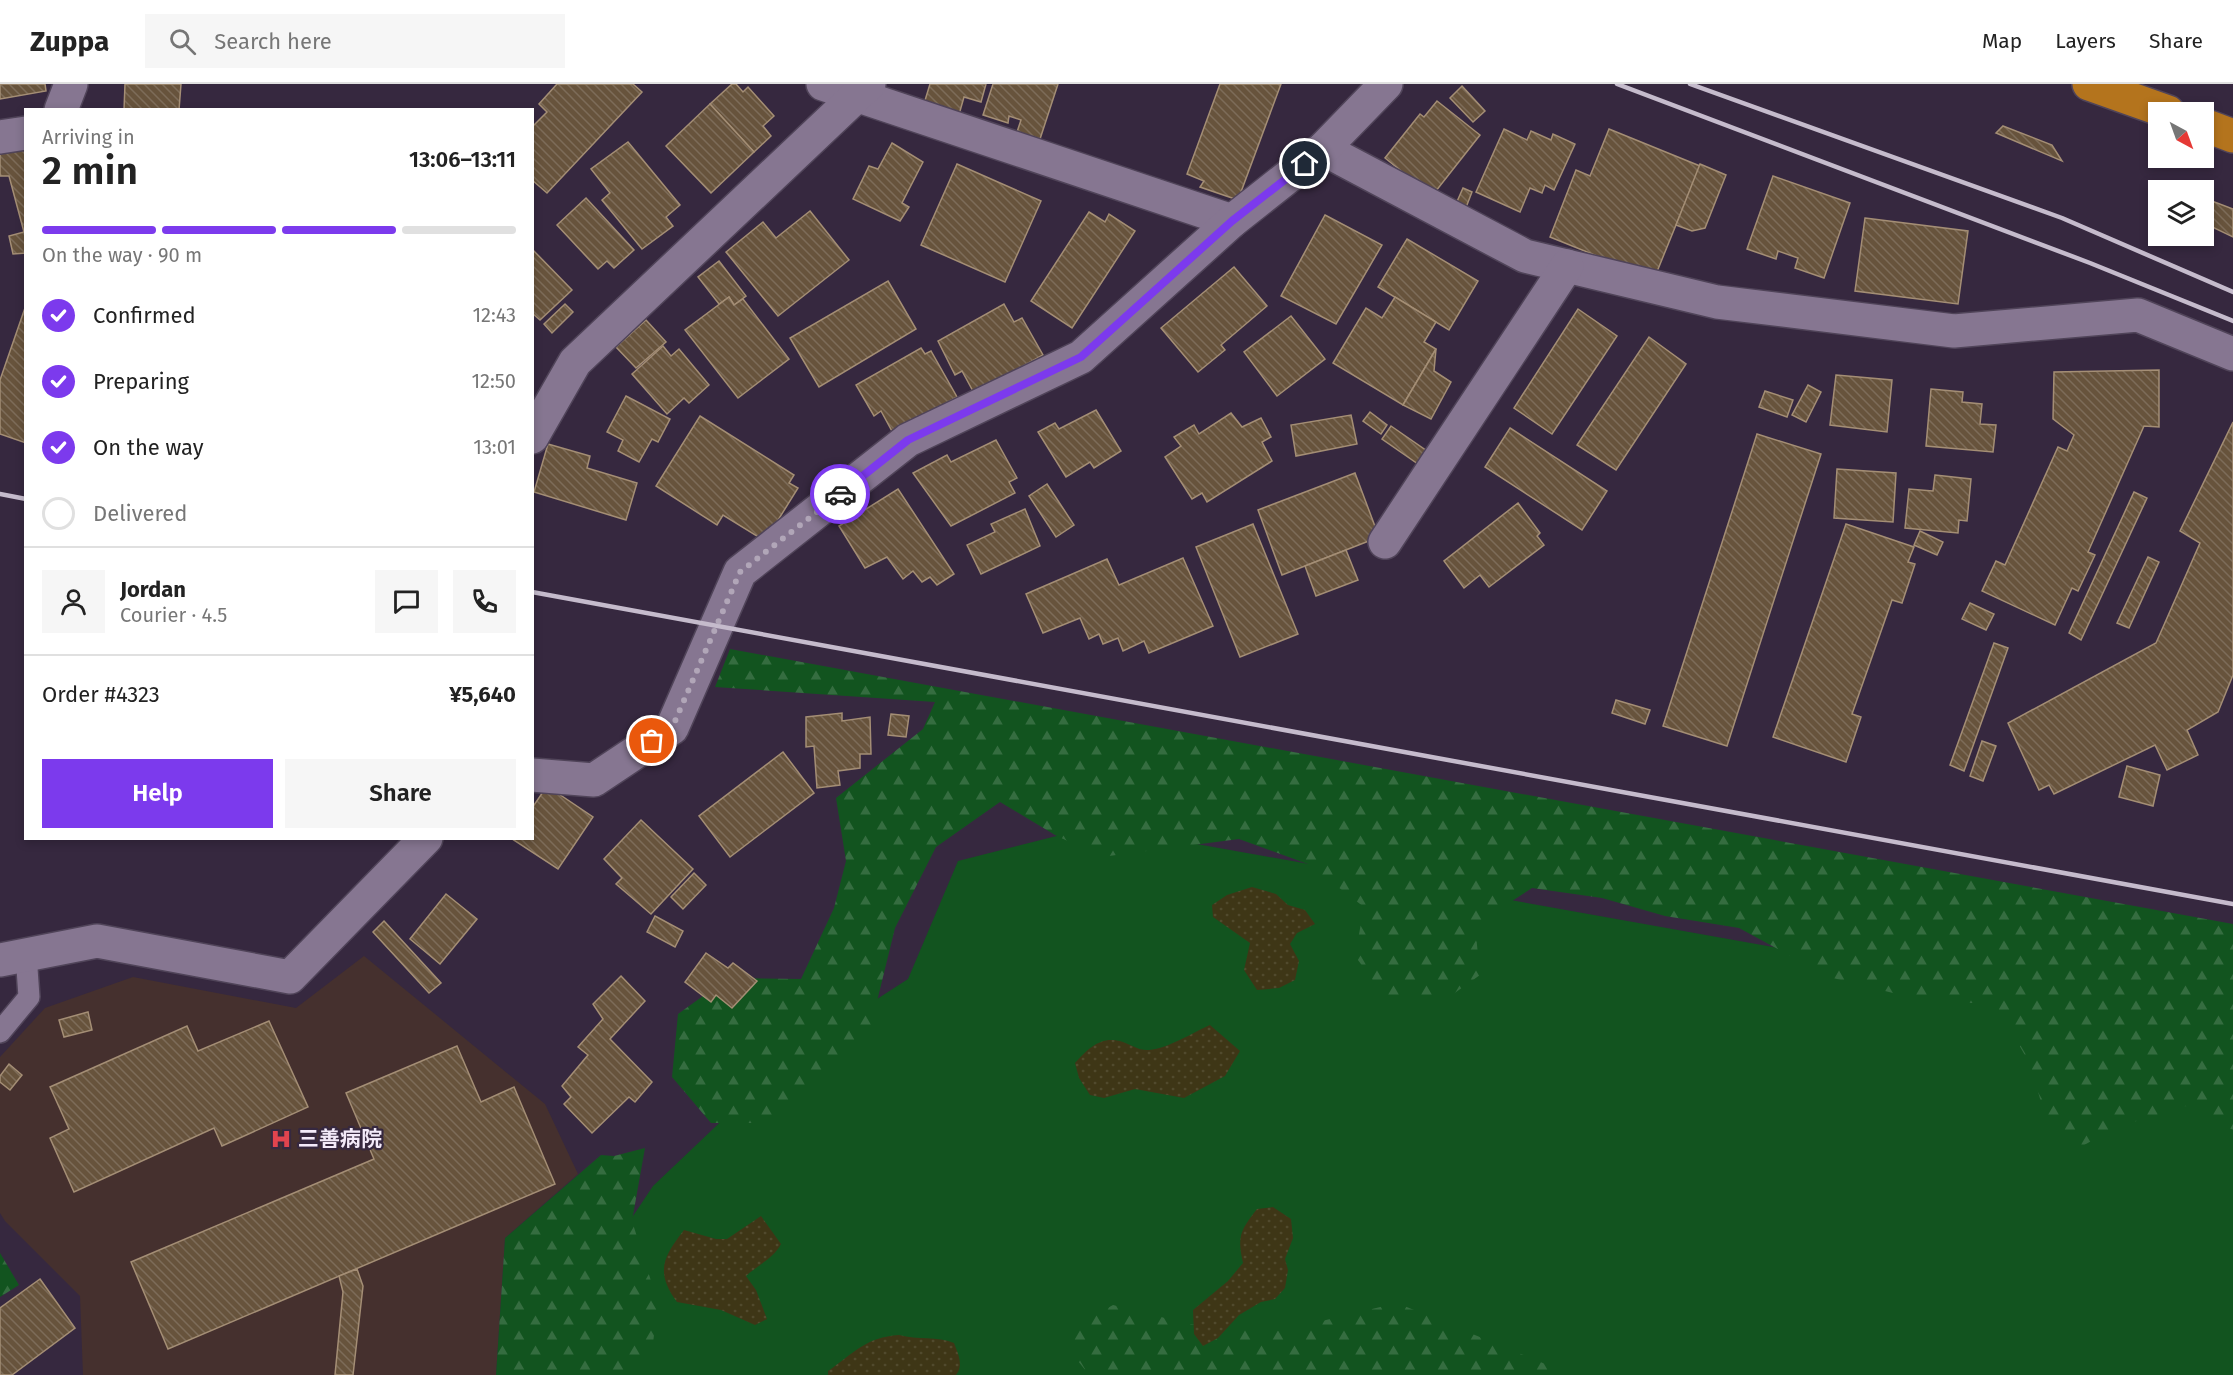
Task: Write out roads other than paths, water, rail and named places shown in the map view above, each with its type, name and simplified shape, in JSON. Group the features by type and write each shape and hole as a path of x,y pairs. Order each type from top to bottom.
{"highway":[{"path":"2089,84 2148,105"},
{"path":"2214,129 2233,136"}],"street":[{"path":"62,108 71,84"},
{"path":"823,84 863,90 1232,221"},
{"path":"534,775 594,780 672,728 740,572 908,440 1081,357 1232,221 1323,149 1386,84"},
{"path":"534,434 575,362 863,90"},
{"path":"0,137 24,133"},
{"path":"1323,149 1525,256 1717,302 1954,331 2138,315 2233,354"},
{"path":"1385,542 1567,266"},
{"path":"8,959 97,941 290,977 424,840"}],"lane":[{"path":"0,1032 29,997 8,959"}],"railway":[{"path":"1617,84 2090,263 2233,321"},
{"path":"1690,84 2062,218 2233,292"},
{"path":"0,494 24,499"},
{"path":"534,592 2233,904"}],"place":[{"name":"三善病院","path":"281,1139"}]}
